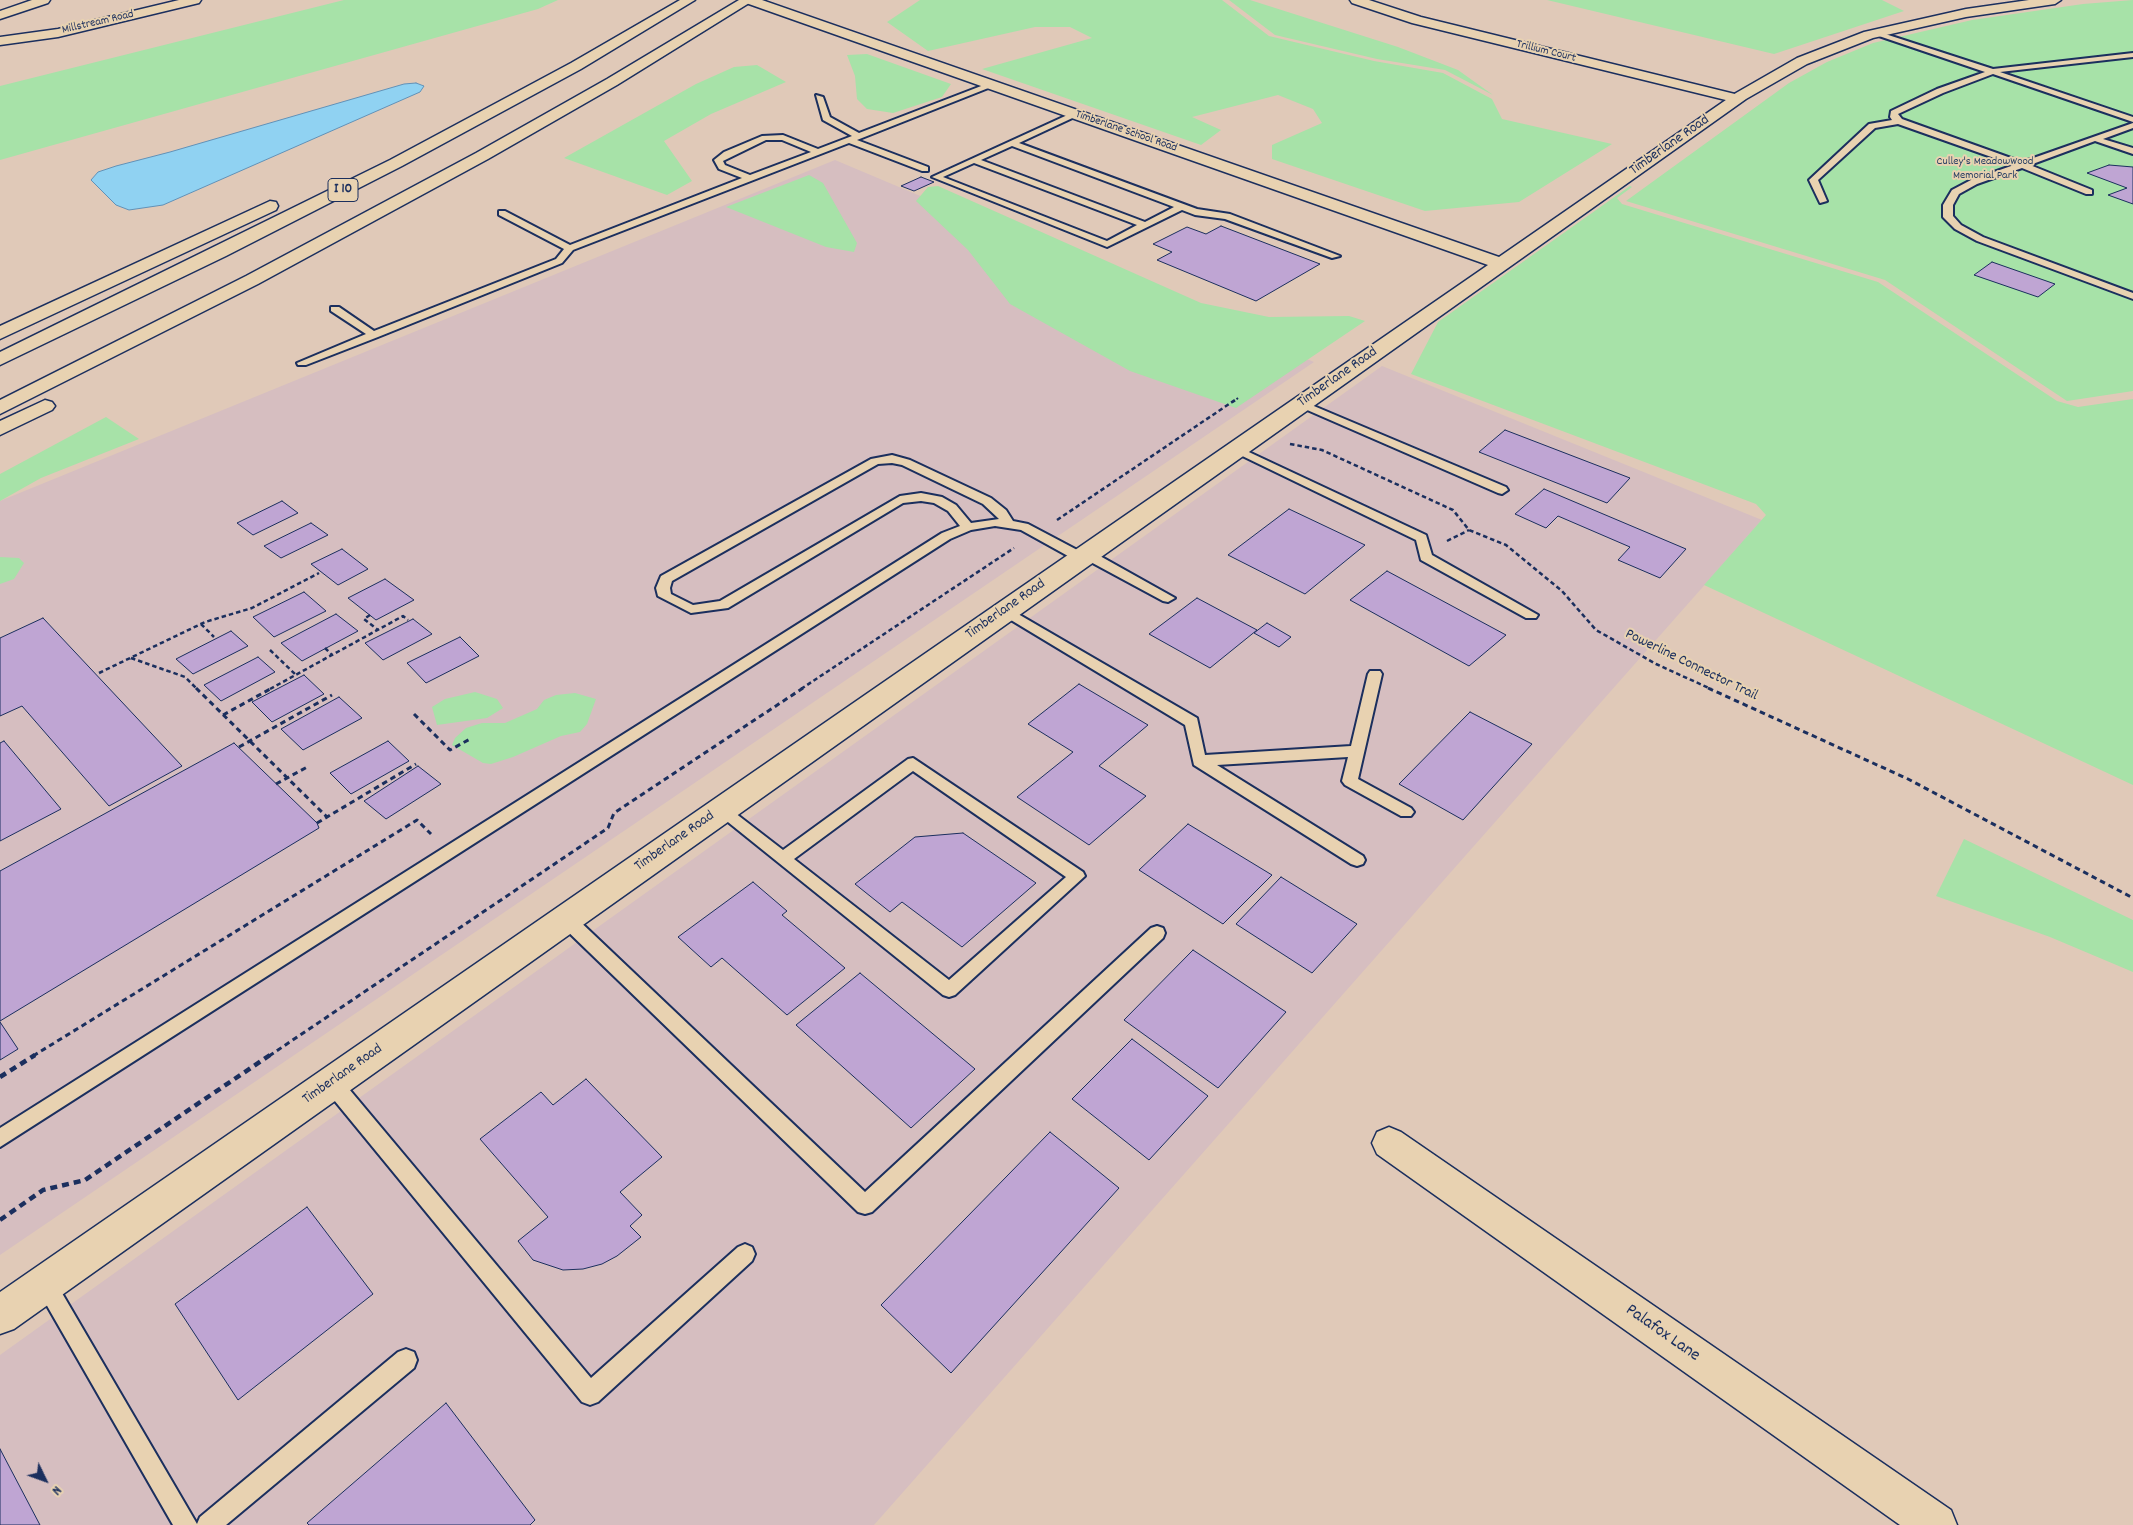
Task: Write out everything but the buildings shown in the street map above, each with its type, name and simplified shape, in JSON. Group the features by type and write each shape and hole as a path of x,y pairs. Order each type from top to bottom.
{"main road":[{"path":"0,16 44,0"},
{"name":"Millstream Road","path":"0,41 58,32 195,0"},
{"name":"I 10","path":"0,408 343,232 514,138 749,0"},
{"name":"Timberlane School Road","path":"749,0 1503,264"},
{"name":"Trillium Court","path":"1356,0 1417,20 1738,99"},
{"name":"Timberlane Road","path":"0,1315 1738,99 1802,61 1883,32 1966,12 2042,1"},
{"path":"459,111 554,63 683,3"},
{"name":"I 10","path":"0,359 220,252 396,163 576,66 683,3"},
{"path":"164,344 301,272 466,177 555,123 649,60"},
{"path":"0,333 286,198"},
{"path":"0,429 60,398"},
{"name":"Palafox Lane","path":"1390,1143 1936,1525"}],"lane":[{"path":"1883,32 2005,69 2133,113"},
{"path":"1883,32 1992,72 2133,120"},
{"path":"2089,192 2020,164 1899,121 1894,117 1894,112 1902,107 1992,72 2133,55"},
{"path":"302,363 559,261 570,248 992,85"},
{"path":"819,97 826,118 858,136"},
{"path":"1077,114 936,177 1107,244 1181,207"},
{"path":"1823,201 1814,180 1872,126 1899,121"},
{"path":"2133,131 2128,126 1974,182 1955,192 1948,205 1948,217 1958,227 1980,239 2133,296"},
{"path":"751,179 722,167 718,160 727,154 765,138 783,137 818,152"},
{"path":"2093,138 2133,151"},
{"path":"849,140 925,170"},
{"path":"1012,143 1195,212 1226,216 1335,256"},
{"path":"974,160 1145,225"},
{"path":"502,213 570,248"},
{"path":"335,309 374,335"},
{"path":"1302,404 1502,490"},
{"path":"1236,449 1422,538 1426,557 1531,614"},
{"path":"968,527 952,508 938,500 921,497 900,500 723,604 691,609 665,596 663,588 666,579 875,461 892,460 906,462 987,501 1002,513 1009,525"},
{"path":"0,1138 946,536 968,527 995,522 1009,525 1037,533 1168,598"},
{"path":"1006,611 1192,722 1199,761 1357,860"},
{"path":"1374,674 1350,781 1406,812"},
{"path":"1199,761 1356,751"},
{"path":"721,810 949,990 1078,876 913,762 783,858"},
{"path":"566,919 865,1205 1157,933"},
{"path":"332,1083 590,1394 744,1254"},
{"path":"45,1283 186,1525"},
{"path":"208,1525 406,1360"}],"path":[{"path":"0,1220 44,1190 85,1180 608,828 614,813 1214,416 1238,398"},
{"name":"Powerline Connector Trail","path":"1262,431 1295,446 1322,450 1453,510 1469,530 1506,545 1562,591 1596,630 1613,640 1656,664 1908,779 2133,898"},
{"path":"99,674 200,624 252,608 319,574"},
{"path":"370,616 364,619 378,630"},
{"path":"223,715 403,616 408,620"},
{"path":"200,624 214,636"},
{"path":"325,648 332,655"},
{"path":"270,650 296,675"},
{"path":"131,658 184,677 327,818"},
{"path":"239,747 332,695"},
{"path":"414,714 450,750 470,739"},
{"path":"317,823 416,764"},
{"path":"276,784 309,766"},
{"path":"0,1077 417,820 433,835"}],"shaded area":[{"path":"835,160 1314,362 0,1255 0,501"},
{"path":"1382,366 1762,520 874,1525 0,1525 0,1355"}],"green space":[{"path":"344,0 558,0 538,9 0,160 0,86"},
{"path":"920,0 1222,0 1269,36 1374,61 1443,73 1492,99 1502,119 1612,144 1519,202 1425,211 1272,159 1272,145 1322,123 1313,109 1278,95 1192,117 1221,130 1201,145 982,69 1092,38 1070,27 1035,27 928,51 887,22"},
{"path":"1229,0 1250,0 1398,47 1458,70 1493,95 1445,70 1377,59 1275,35"},
{"path":"1547,0 1882,0 1904,11 1774,54"},
{"name":"Culley's MeadowWood Memorial Park","path":"2133,0 2133,391 2067,401 1885,280 1626,201 1789,83 1827,62 1873,43 1972,20 2083,4"},
{"path":"867,54 951,84 942,97 893,113 867,109 857,99 855,76 847,55"},
{"path":"757,65 786,82 711,114 664,141 692,181 667,195 564,158 696,84 734,67"},
{"path":"809,175 823,183 857,243 854,252 826,247 726,207"},
{"path":"938,186 1201,303 1269,317 1349,316 1365,321 1236,408 1130,371 1010,304 968,250 916,201 928,187"},
{"path":"1630,186 1632,187 1617,198 1622,204 1878,282 2057,401 2078,407 2133,399 2133,785 1704,585 1766,515 1756,504 1411,374 1438,322"},
{"path":"106,417 139,439 41,478 0,501 0,474"},
{"path":"0,557 19,558 24,563 14,579 0,584"},
{"path":"475,692 497,699 503,708 487,718 437,725 432,707 445,699"},
{"path":"575,693 596,699 587,724 580,732 561,736 513,757 491,764 483,763 452,745 455,738 466,728 482,723 505,723 537,709 544,700 556,695"},
{"path":"1964,839 2133,920 2133,972 2050,937 1936,896"}],"water":[{"path":"416,83 424,86 420,92 163,205 129,210 116,205 91,180 98,172 116,166 404,84"}]}
